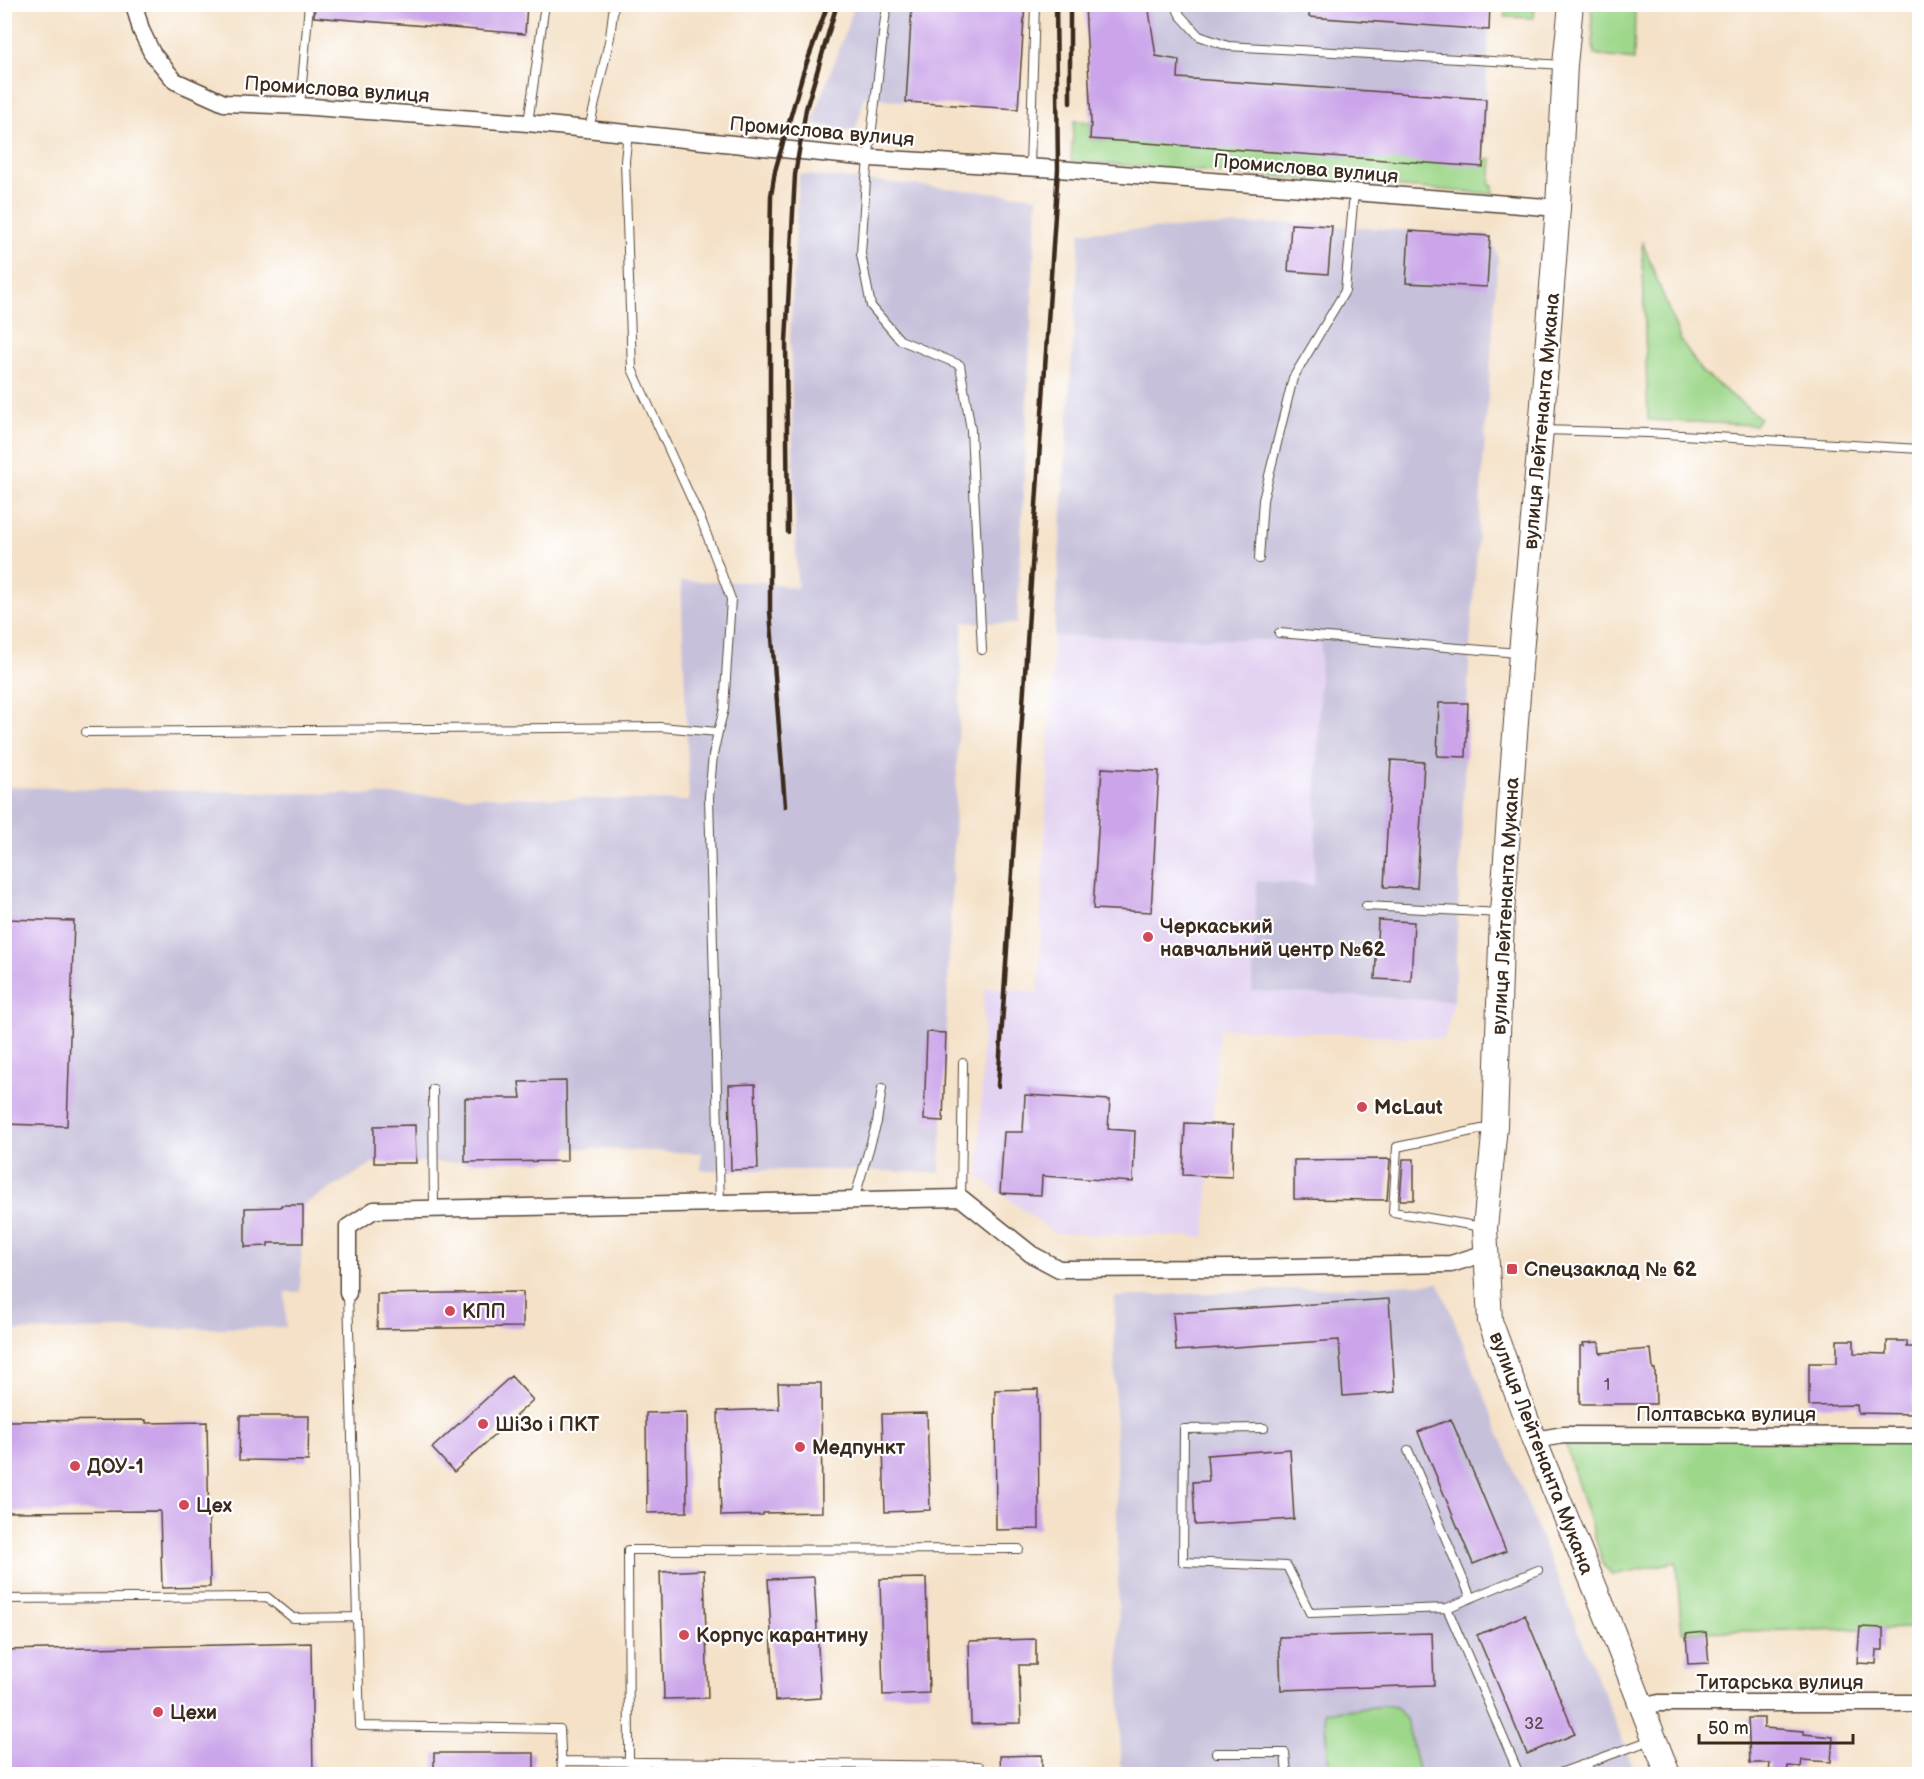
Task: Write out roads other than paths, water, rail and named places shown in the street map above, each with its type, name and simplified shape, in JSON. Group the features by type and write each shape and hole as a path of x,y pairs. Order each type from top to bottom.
{"main road":[{"name":"вулиця Лейтенанта Мукана","path":"1571,4 1565,65 1558,208 1502,913 1495,1126 1485,1228 1486,1253 1490,1321 1534,1440 1668,1774"}],"street":[{"name":"Промислова вулиця","path":"134,4 141,30 152,53 175,81 224,103 300,106 528,123 870,158 1030,167 1558,208"},
{"path":"348,1293 348,1227 374,1210 960,1198 1031,1254 1059,1269 1451,1264 1486,1253"},
{"name":"Полтавська вулиця","path":"1534,1440 1564,1435 1920,1436"},
{"name":"Титарська вулиця","path":"1641,1707 1659,1703 1920,1703"}],"lane":[{"path":"300,106 309,4"},
{"path":"528,123 545,4"},
{"path":"589,129 610,37 614,4"},
{"path":"888,4 866,179 861,255 871,306 900,340 960,365 971,430 982,650"},
{"path":"1030,167 1035,4"},
{"path":"1175,4 1180,15 1199,36 1228,46 1565,65"},
{"path":"628,132 625,161 632,369 702,522 731,599 724,709 713,755 709,797 720,1204"},
{"path":"1259,559 1263,501 1293,378 1345,291 1354,193"},
{"path":"1541,430 1648,433 1920,449"},
{"path":"1280,633 1521,653"},
{"path":"86,732 660,727 718,732"},
{"path":"1366,906 1502,913"},
{"path":"960,1198 963,1063"},
{"path":"854,1201 877,1122 882,1088"},
{"path":"434,1089 434,1210"},
{"path":"1485,1228 1393,1212 1397,1147 1495,1126"},
{"path":"348,1293 360,1726 560,1729 562,1774"},
{"path":"1264,1428 1184,1429 1183,1562 1287,1566 1311,1613 1447,1608 1538,1570"},
{"path":"1408,1450 1471,1598"},
{"path":"629,1762 628,1550 1019,1549"},
{"path":"4,1599 267,1597 293,1618 357,1617"},
{"path":"1447,1608 1519,1774"},
{"path":"1557,1774 1654,1739"},
{"path":"1216,1753 1285,1753 1287,1774"},
{"path":"561,1761 979,1766"},
{"path":"1586,1763 1591,1774"}],"railway":[{"path":"785,806 770,611 771,196 775,171 803,73 828,4"},
{"path":"788,532 786,342 795,175 806,109 837,4"},
{"path":"998,1086 1058,169 1056,4"},
{"path":"1070,4 1070,103"}],"place":[{"name":"Черкаський навчальний центр №62","path":"1148,937"},
{"name":"McLaut","path":"1362,1107"},
{"name":"Спецзаклад № 62","path":"1512,1269"},
{"name":"КПП","path":"450,1311"},
{"name":"ШіЗо і ПКТ","path":"483,1424"},
{"name":"Медпункт","path":"800,1447"},
{"name":"ДОУ-1","path":"75,1466"},
{"name":"Цех","path":"184,1505"},
{"name":"Корпус карантину","path":"684,1635"},
{"name":"Цехи","path":"158,1712"}]}
